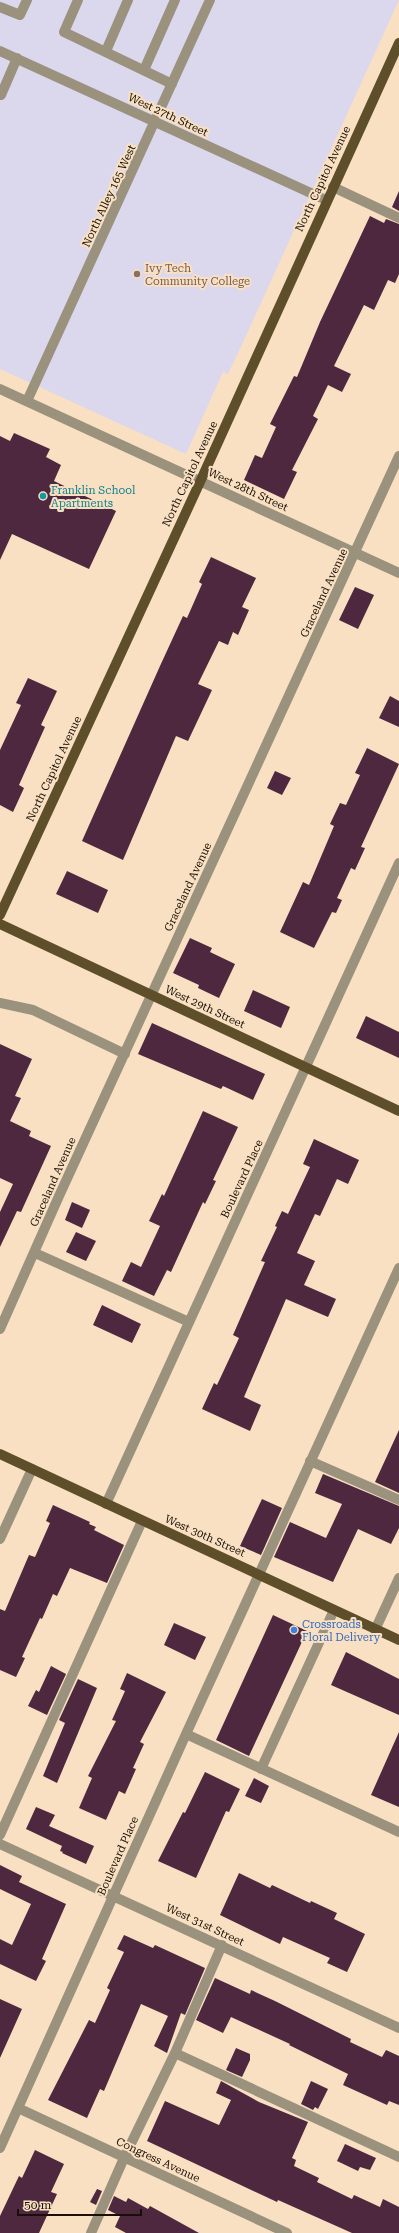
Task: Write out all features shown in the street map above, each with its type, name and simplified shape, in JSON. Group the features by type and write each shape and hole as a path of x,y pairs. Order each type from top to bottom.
{"main road":[{"name":"North Capitol Avenue","path":"0,915 200,482 326,200 399,43"},
{"name":"West 29th Street","path":"0,924 152,996 306,1066 399,1111"},
{"name":"West 30th Street","path":"0,1454 399,1640"}],"street":[{"path":"0,7 20,15 27,0"},
{"path":"78,0 64,32 172,84"},
{"path":"106,51 128,0"},
{"path":"144,70 175,0"},
{"name":"North Alley 165 West","path":"28,402 210,0"},
{"name":"West 27th Street","path":"0,51 326,200"},
{"path":"1,95 17,58"},
{"path":"332,187 399,218"},
{"name":"West 28th Street","path":"0,389 399,573"},
{"name":"Graceland Avenue","path":"0,1329 399,456"},
{"name":"Boulevard Place","path":"106,1504 399,863"},
{"path":"0,1003 39,1013 125,1054"},
{"path":"35,1253 189,1322"},
{"name":"Boulevard Place","path":"0,2148 186,1734 399,1268"},
{"path":"310,1461 399,1500"},
{"path":"0,1539 32,1469"},
{"path":"0,1835 142,1521"},
{"path":"375,1630 399,1578"},
{"path":"261,1769 334,1610"},
{"path":"186,1734 399,1832"},
{"name":"West 31st Street","path":"0,1844 399,2028"},
{"path":"91,2233 124,2158 175,2054 222,1946"},
{"path":"175,2054 399,2157"},
{"name":"Congress Avenue","path":"18,2108 287,2233"}],"shaded area":[{"name":"Ivy Tech Community College","path":"0,0 399,0 245,338 228,374 223,372 186,454 0,369"}],"building":[{"path":"399,191 399,211 392,207"},
{"path":"370,216 384,223 386,219 399,224 399,274 395,283 388,280 374,310 364,305 334,366 351,374 342,392 328,385 313,416 318,419 292,470 297,472 284,499 244,480 255,455 262,458 276,427 270,424 294,376 297,377 320,322"},
{"name":"Franklin School Apartments","path":"14,433 50,449 46,457 61,465 54,481 116,511 89,569 12,534 0,560 0,436 10,441"},
{"path":"211,557 256,578 242,607 249,610 238,635 233,632 228,645 219,641 198,684 212,690 188,741 176,736 123,860 82,841 183,616 187,618 202,584 199,582"},
{"path":"355,587 374,595 358,629 339,620"},
{"path":"28,678 57,691 41,725 45,727 19,785 24,788 13,812 0,805 0,750 21,705 16,703"},
{"path":"390,696 399,701 399,727 379,718"},
{"path":"367,748 399,764 361,847 365,848 355,870 351,868 337,898 342,900 336,913 332,912 314,948 280,932 303,882 309,885 334,826 330,824 340,803 346,805 360,775 355,773"},
{"path":"275,771 291,778 282,795 267,788"},
{"path":"67,871 108,890 98,913 56,894"},
{"path":"190,938 212,948 210,952 235,964 219,998 198,988 199,985 173,973"},
{"path":"253,990 290,1007 281,1028 244,1011"},
{"path":"366,1016 399,1032 399,1058 356,1038"},
{"path":"152,1023 265,1074 253,1100 223,1086 221,1089 138,1054"},
{"path":"0,1044 32,1059 15,1096 21,1098 10,1121 31,1131 29,1136 51,1146 21,1212 17,1211 0,1247 0,1212 13,1184 0,1178"},
{"path":"203,1111 238,1127 213,1180 216,1181 205,1204 203,1202 171,1272 167,1270 154,1296 122,1281 131,1262 141,1267 160,1226 149,1221 162,1194 164,1196"},
{"path":"314,1139 359,1160 348,1184 337,1179 320,1216 315,1214 297,1253 315,1261 304,1285 336,1299 328,1317 286,1299 244,1397 261,1405 250,1431 202,1409 214,1383 217,1385 239,1338 233,1335 265,1262 261,1261 277,1227 275,1226 282,1211 288,1214 310,1167 303,1164"},
{"path":"72,1202 90,1210 82,1228 65,1220"},
{"path":"76,1232 96,1241 86,1261 66,1252"},
{"path":"102,1305 141,1324 132,1343 93,1325"},
{"path":"399,1430 399,1493 375,1482"},
{"path":"323,1474 399,1506 399,1528 391,1544 358,1529 333,1582 274,1557 290,1522 326,1538 342,1504 315,1493"},
{"path":"262,1499 282,1508 261,1555 240,1546"},
{"path":"53,1505 90,1522 89,1524 96,1527 94,1530 124,1545 107,1583 70,1568 57,1596 53,1594 42,1619 40,1618 22,1657 25,1658 16,1677 0,1670 0,1609 5,1611 29,1555 35,1557 50,1523 46,1521"},
{"path":"273,1615 307,1631 249,1756 216,1740"},
{"path":"174,1623 206,1637 195,1660 164,1645"},
{"path":"346,1652 399,1679 399,1715 331,1685"},
{"path":"51,1666 66,1674 47,1715 28,1706 36,1690 39,1692"},
{"path":"127,1673 166,1692 140,1742 144,1744 133,1768 136,1769 125,1794 119,1791 106,1820 79,1808 92,1778 88,1776 116,1721 112,1720 125,1691 120,1689"},
{"path":"78,1679 97,1688 57,1783 43,1776 65,1723 59,1720"},
{"path":"399,1732 399,1807 371,1795"},
{"path":"205,1772 240,1789 229,1812 226,1811 196,1878 158,1861 183,1812 185,1813"},
{"path":"254,1778 269,1786 261,1803 245,1796"},
{"path":"36,1807 55,1815 49,1826 94,1846 86,1864 62,1853 63,1852 60,1851 62,1846 26,1829"},
{"path":"0,1865 22,1876 19,1882 66,1904 42,1959 46,1961 36,1981 0,1964 0,1939 12,1945 31,1904 0,1889"},
{"path":"239,1873 270,1888 272,1885 310,1903 311,1901 337,1913 334,1919 365,1934 347,1972 327,1963 330,1958 283,1937 280,1944 220,1915"},
{"path":"124,1935 153,1948 155,1945 205,1968 185,2015 181,2013 167,2053 154,2046 168,2016 141,2004 104,2091 100,2089 87,2118 48,2100 89,2020 95,2023 110,1990 107,1988 124,1952 117,1949"},
{"path":"215,1978 250,1994 251,1990 275,2001 351,2039 350,2042 382,2057 386,2050 399,2056 399,2105 389,2101 387,2105 343,2085 348,2074 289,2045 290,2044 231,2017 223,2033 196,2020"},
{"path":"0,1999 22,2009 0,2058"},
{"path":"236,2048 250,2054 250,2060 242,2077 226,2070"},
{"path":"221,2081 259,2102 308,2122 292,2158 296,2160 294,2166 319,2178 317,2182 352,2199 354,2195 380,2207 383,2199 399,2207 399,2233 352,2233 278,2200 277,2202 147,2141 165,2101 219,2125 231,2100 216,2093"},
{"path":"311,2081 328,2089 318,2109 315,2107 313,2110 301,2104"},
{"path":"345,2144 376,2158 370,2170 360,2167 358,2171 337,2161"},
{"path":"35,2150 64,2164 51,2192 57,2194 39,2233 0,2233 0,2216 19,2176 22,2178"},
{"path":"97,2189 102,2191 96,2205 90,2202"},
{"path":"114,2196 126,2202 128,2198 148,2209 150,2206 199,2233 126,2233 115,2227 120,2216 108,2210"}],"place":[{"name":"Ivy Tech Community College","path":"137,274"},
{"name":"Franklin School Apartments","path":"43,496"},
{"name":"Crossroads Floral Delivery","path":"294,1630"}]}
